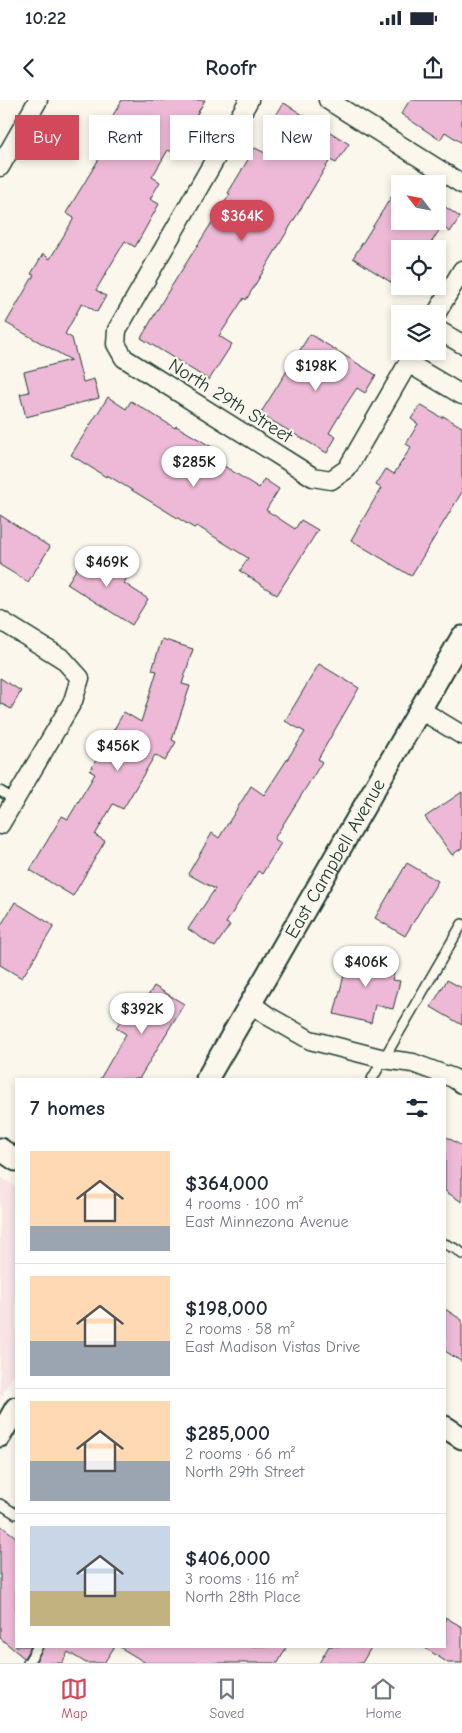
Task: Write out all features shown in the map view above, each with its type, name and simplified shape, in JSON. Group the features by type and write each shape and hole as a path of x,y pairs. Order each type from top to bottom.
{"street":[{"path":"0,167 38,100"},
{"name":"North 29th Street","path":"249,100 118,330 116,344 124,358 313,477 331,480 347,469 409,360"},
{"path":"328,100 462,184"},
{"path":"441,305 462,270"},
{"path":"446,335 462,344"},
{"path":"415,360 462,395"},
{"path":"0,620 63,660 80,678 73,701 0,825"},
{"name":"East Campbell Avenue","path":"208,1078 462,637"},
{"path":"419,709 462,735"},
{"path":"250,1003 268,1016 310,1040 384,1059 413,1063 453,1078 462,1084"},
{"path":"0,1150 15,1159"},
{"path":"0,1436 15,1410"},
{"path":"446,1428 462,1438"}],"lane":[{"path":"0,791 15,800"},
{"path":"373,1078 462,924"},
{"path":"446,1244 462,1254"},
{"path":"0,1504 15,1513"},
{"path":"28,1663 37,1648"}],"shaded area":[{"path":"0,1177 15,1186 15,1372 0,1398"}],"building":[{"path":"122,100 205,100 196,115 170,115 170,151 168,150 152,177 160,182 150,199 159,204 135,247 125,241 96,290 106,296 97,312 82,303 65,334 72,338 83,382 94,379 99,398 26,417 20,394 29,392 24,372 71,360 6,323 34,275 31,274 43,254 50,259 74,218 66,213 98,160 160,160 160,115 113,115"},
{"path":"410,100 462,100 462,143 445,132 440,140 401,114"},
{"path":"284,103 303,115 276,115"},
{"path":"330,132 349,144 336,163 330,160"},
{"path":"255,148 263,152 263,160 330,160 246,300 244,298 219,336 232,344 209,380 141,338 230,194 228,193 248,160 253,160"},
{"path":"391,197 391,230 439,230 433,240 391,240 391,282 353,258"},
{"path":"446,207 460,217 450,232 446,229"},
{"path":"310,334 376,375 365,393 357,388 345,406 329,433 336,437 327,453 260,414"},
{"path":"108,397 126,409 131,401 175,428 176,426 200,440 218,451 213,459 259,488 264,479 279,489 266,510 295,529 301,520 318,530 277,595 240,571 248,558 197,526 194,528 71,455"},
{"path":"420,405 462,427 462,492 411,576 351,540 381,488 376,485 386,469 394,474 411,447 406,444 418,424 411,419"},
{"path":"0,515 50,547 28,582 0,565"},
{"path":"88,550 128,576 124,583 148,599 132,625 67,584"},
{"path":"162,639 193,649 182,684 190,686 172,740 176,742 165,761 155,755 123,809 113,804 95,835 105,841 73,896 30,870 62,816 68,819 95,774 90,771 124,712 141,722 157,671 152,670"},
{"path":"319,664 359,688 318,759 322,762 274,839 281,843 262,874 258,871 226,923 230,925 215,947 188,929 215,889 188,874 212,833 219,838 251,786 264,795 305,732 285,721"},
{"path":"0,678 21,691 11,709 0,703"},
{"path":"462,792 462,848 452,855 425,817"},
{"path":"407,863 438,881 405,936 375,918"},
{"path":"15,902 54,926 22,978 0,965 0,927"},
{"path":"350,952 397,964 392,980 400,981 393,1009 375,1005 371,1023 334,1014"},
{"path":"447,980 462,988 462,1025 431,1007"},
{"path":"154,986 184,1004 140,1078 101,1078 126,1034 116,1028 133,1000 142,1006"},
{"path":"446,1137 462,1146 462,1202 446,1192"},
{"path":"446,1310 462,1320 462,1362 446,1352"},
{"path":"0,1525 15,1536 15,1648 30,1648 24,1658 0,1638"},
{"path":"446,1618 462,1627 462,1663 448,1663 425,1648 446,1648"},
{"path":"43,1648 114,1648 104,1663 86,1663 68,1652 62,1663 35,1663"},
{"path":"121,1648 286,1648 278,1663 146,1663"},
{"path":"328,1648 371,1648 362,1663 319,1663"}]}
